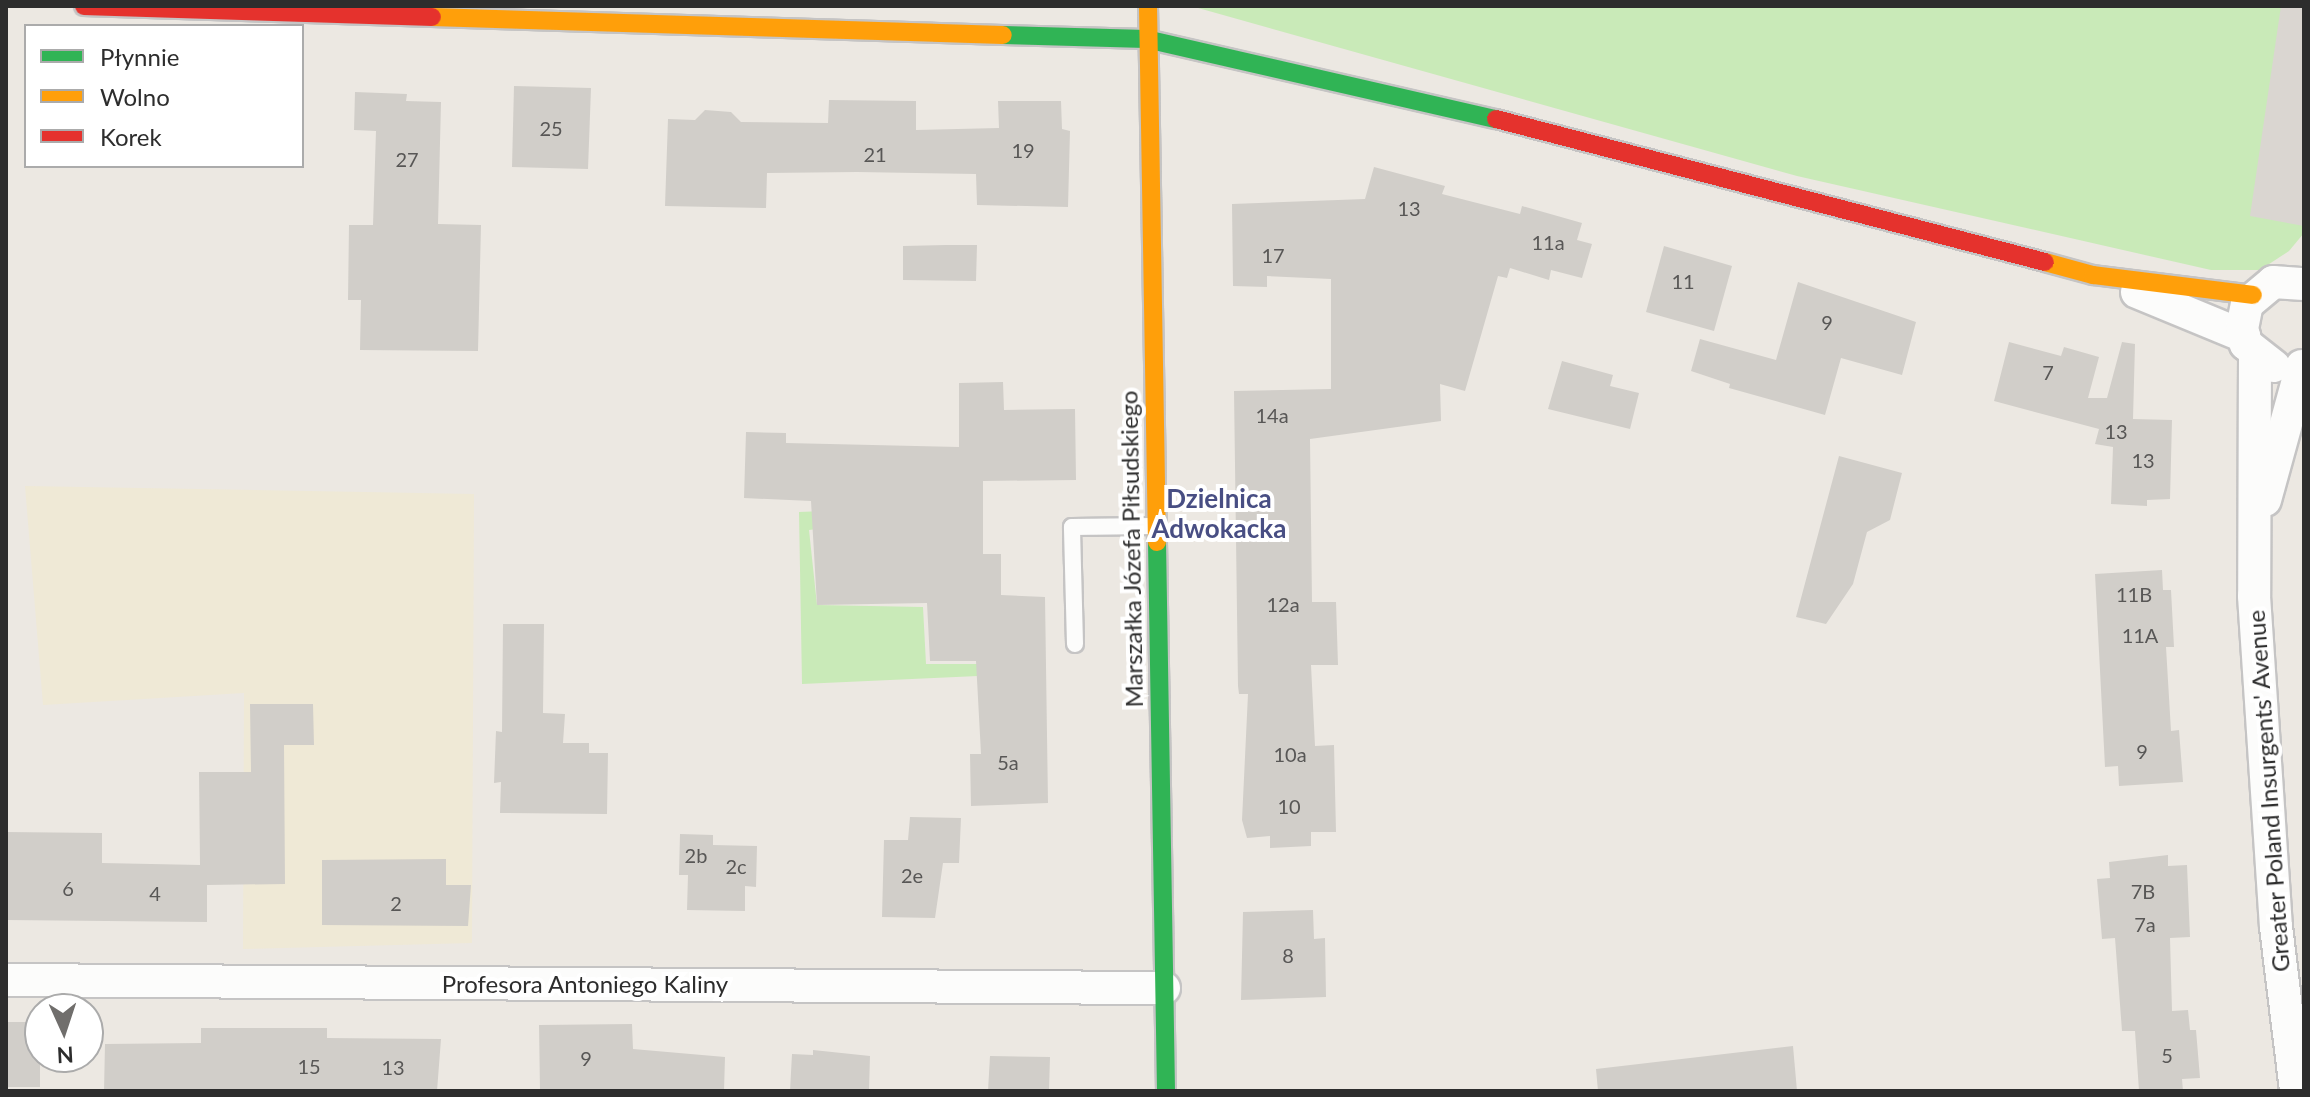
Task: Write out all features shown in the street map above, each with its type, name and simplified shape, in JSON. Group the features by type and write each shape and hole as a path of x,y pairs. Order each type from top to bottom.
{"street":[{"path":"84,6 258,8 1146,39 1560,133 2093,275 2253,295 2298,273"},
{"name":"Marszałka Józefa Piłsudskiego","path":"1148,6 1146,39 1166,1091"},
{"path":"2093,275 2249,346 2277,368 2303,365"},
{"name":"Greater Poland Insurgents' Avenue","path":"2253,295 2243,315 2249,346 2254,538 2276,927 2296,1091"},
{"name":"Greater Poland Insurgents' Avenue","path":"2254,538 2303,365"},
{"name":"Profesora Antoniego Kaliny","path":"6,980 1164,988"}],"lane":[{"path":"1075,644 1072,527 1155,526"}],"shaded area":[{"path":"2281,6 2304,6 2304,226 2250,216"},
{"path":"25,486 474,494 472,943 243,949 244,693 43,705"}],"green space":[{"path":"1191,6 2304,6 2304,233 2289,251 2260,270 2211,270 1797,176"},
{"path":"824,511 825,528 809,530 817,605 923,607 926,664 1001,664 1000,675 802,684 799,512"}],"building":[{"path":"514,86 591,88 588,169 512,167"},
{"path":"355,92 407,94 406,101 441,102 438,224 481,225 478,351 360,350 361,300 348,300 349,225 373,225 376,131 354,130"},
{"path":"829,100 916,101 916,130 999,128 998,101 1061,101 1062,129 1070,131 1068,207 977,205 976,174 857,172 767,173 766,208 665,206 668,119 695,120 705,110 731,112 741,122 828,123"},
{"path":"1374,167 1445,186 1442,194 1520,214 1522,206 1582,223 1577,240 1592,244 1582,278 1551,270 1549,280 1510,268 1507,278 1498,276 1465,391 1440,384 1441,421 1310,439 1312,602 1336,602 1338,665 1311,665 1315,746 1334,745 1336,832 1311,832 1311,846 1270,848 1270,836 1247,838 1242,820 1248,694 1239,694 1238,686 1234,391 1331,389 1331,279 1267,276 1267,287 1233,286 1232,204 1365,199"},
{"path":"977,245 976,281 903,280 903,246"},
{"path":"1664,246 1732,266 1714,331 1646,312"},
{"path":"1798,282 1916,322 1902,375 1841,358 1825,415 1729,388 1730,384 1691,371 1700,339 1776,360"},
{"path":"2009,342 2061,356 2064,347 2099,357 2088,398 2107,398 2122,342 2135,344 2133,419 2172,420 2170,499 2147,500 2147,506 2111,504 2113,447 2095,444 2099,429 1994,401"},
{"path":"1562,361 1613,375 1610,386 1639,393 1630,429 1548,409"},
{"path":"1003,382 1004,410 1075,409 1076,480 983,481 983,554 1001,554 1001,595 1045,597 1048,803 971,806 970,754 981,754 976,661 930,661 927,603 817,605 811,501 744,498 746,432 786,433 786,443 959,447 959,383"},
{"path":"1839,456 1902,473 1890,520 1867,532 1853,584 1826,624 1796,617"},
{"path":"2162,570 2163,590 2171,590 2174,647 2166,647 2171,731 2179,730 2183,782 2119,786 2118,766 2105,767 2095,574"},
{"path":"503,624 544,624 543,713 565,714 563,743 589,743 589,753 608,753 607,814 500,813 501,782 494,783 496,731 502,732"},
{"path":"250,704 313,704 314,745 284,745 285,884 207,885 207,922 6,920 6,832 102,833 102,863 200,865 199,772 251,772"},
{"path":"910,817 961,818 959,863 943,863 935,918 882,917 884,840 908,840"},
{"path":"680,834 713,835 713,845 757,846 756,887 745,886 745,911 687,910 688,875 679,875"},
{"path":"2168,855 2168,866 2187,865 2190,937 2170,938 2172,1011 2188,1010 2190,1030 2196,1030 2200,1078 2182,1079 2183,1091 2139,1091 2135,1031 2122,1031 2115,938 2102,939 2097,879 2110,878 2109,862"},
{"path":"446,859 446,885 471,885 468,926 322,925 322,860"},
{"path":"1313,910 1314,939 1325,938 1326,997 1241,1000 1243,912"},
{"path":"7,1022 24,1022 24,1073 40,1073 40,1087 6,1087"},
{"path":"632,1024 633,1049 725,1057 724,1091 540,1091 539,1025"},
{"path":"201,1028 327,1028 327,1038 441,1039 437,1091 104,1091 105,1044 201,1043"},
{"path":"1793,1046 1797,1091 1598,1091 1596,1069"},
{"path":"813,1050 870,1056 869,1091 790,1091 792,1054 813,1055"},
{"path":"990,1056 1050,1057 1049,1091 988,1091"}],"traffic: fast":[{"path":"1003,35 1146,39 1496,119"},
{"path":"1157,542 1166,1091"}],"traffic: slow":[{"path":"1148,6 1157,542"},
{"path":"432,17 1003,35"},
{"path":"2045,262 2093,275 2253,295"}],"traffic: jam":[{"path":"84,6 432,17"},
{"path":"1496,119 2045,262"}],"district":[{"name":"Dzielnica Adwokacka","path":"1219,514"}]}
